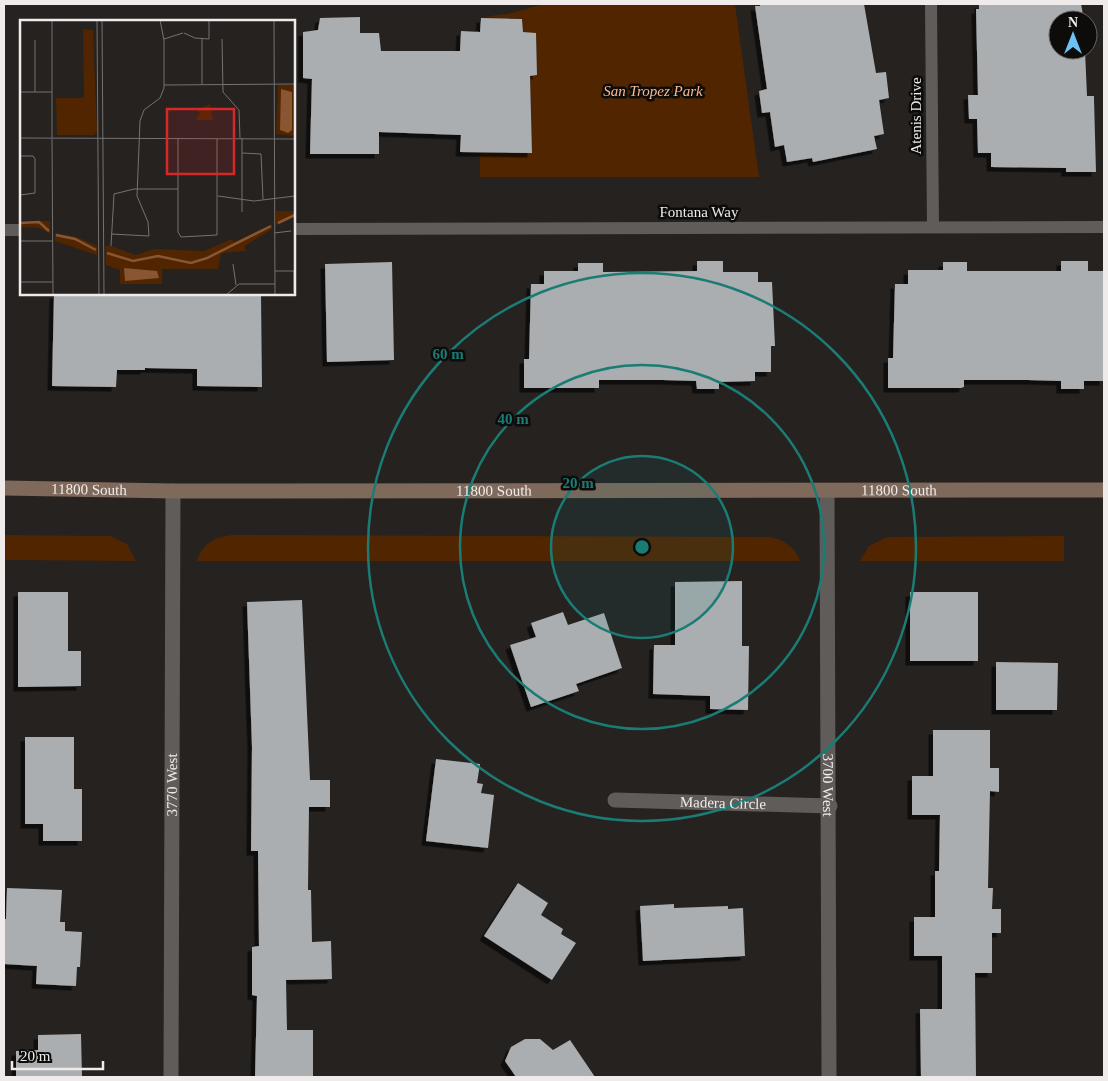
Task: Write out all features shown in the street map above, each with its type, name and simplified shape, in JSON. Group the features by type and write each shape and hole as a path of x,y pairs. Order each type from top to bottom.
{"main road":[{"name":"11800 South","path":"4,488 173,491 1104,490"}],"street":[{"name":"3770 West","path":"171,1077 173,491"},
{"name":"3700 West","path":"827,491 830,1077"},
{"name":"Madera Circle","path":"615,800 830,806"}],"lane":[{"name":"Atenis Drive","path":"931,4 933,227"},
{"name":"Fontana Way","path":"295,230 1104,227"},
{"path":"4,230 20,230"}],"green space":[{"name":"San Tropez Park","path":"543,4 735,4 759,177 480,177 480,153 532,153 530,76 537,75 536,34 523,32 522,19 483,17 512,13"},
{"path":"4,535 110,536 127,544 136,561 4,560"},
{"path":"232,535 769,537 788,544 800,561 197,561 202,550 210,542 220,537"},
{"path":"1064,536 1064,561 860,561 869,546 887,537"}],"building":[{"path":"760,4 864,4 876,73 886,72 889,98 879,100 884,134 874,136 877,149 813,162 812,158 787,162 784,145 775,147 770,112 762,113 759,91 767,89 755,6 760,6"},
{"path":"979,4 1081,4 1082,10 1048,10 1048,60 1085,60 1087,96 1094,96 1096,172 1066,172 1066,168 991,167 991,153 978,153 977,119 969,119 968,95 978,95 976,9 979,9"},
{"path":"360,17 360,33 379,33 381,51 460,51 461,31 480,32 481,18 522,19 523,32 536,33 537,75 530,76 532,153 460,152 461,135 379,132 379,154 310,154 312,79 303,78 303,32 318,30 320,18"},
{"path":"697,261 723,261 723,272 758,272 758,282 772,282 775,346 771,346 771,372 755,372 755,381 719,382 719,389 697,389 696,381 663,380 599,380 599,388 524,388 524,359 529,359 531,284 544,284 544,271 578,271 578,263 603,263 603,272 697,271"},
{"path":"1061,261 1088,261 1088,271 1104,271 1104,381 1084,381 1084,389 1061,389 1061,381 1028,380 964,380 964,387 961,388 888,388 888,358 893,358 895,284 908,284 908,270 943,270 943,262 967,262 967,271 1061,271"},
{"path":"392,262 394,360 327,362 325,264"},
{"path":"54,295 261,295 262,387 197,386 197,369 145,368 145,370 117,370 116,387 52,386"},
{"path":"742,581 742,646 749,646 748,710 710,709 710,696 653,694 654,645 675,645 675,582"},
{"path":"18,592 68,592 68,651 81,651 81,686 18,687"},
{"path":"910,592 978,592 978,661 910,661"},
{"path":"302,600 310,780 330,780 330,807 309,807 308,890 311,890 312,942 331,941 332,979 286,980 287,1030 313,1030 313,1077 255,1077 257,996 252,995 252,947 259,946 258,851 251,851 252,747 247,602"},
{"path":"563,612 568,625 604,613 622,668 576,684 579,691 531,707 510,645 536,637 531,623"},
{"path":"996,662 1058,663 1057,710 996,710"},
{"path":"933,730 990,730 990,768 999,768 999,792 990,791 988,888 993,888 992,909 1001,909 1001,933 992,933 992,973 975,973 976,1077 921,1077 920,1009 942,1009 942,956 914,956 914,917 935,917 935,871 939,871 940,815 912,815 912,776 933,776"},
{"path":"25,737 74,737 74,789 82,789 82,841 43,841 43,824 25,824"},
{"path":"436,759 480,764 477,783 483,784 481,793 494,795 488,848 426,841"},
{"path":"518,883 548,903 541,915 563,929 561,934 576,943 552,980 484,936"},
{"path":"7,888 62,890 60,922 65,922 65,931 82,932 80,967 77,967 76,986 36,984 37,966 4,964 4,919 6,919"},
{"path":"674,904 674,908 728,906 728,909 743,908 745,956 643,961 640,906"},
{"path":"81,1034 82,1077 16,1077 16,1051 38,1050 38,1035"},
{"path":"525,1039 540,1039 553,1050 570,1040 595,1077 516,1077 505,1061 511,1047"}]}
